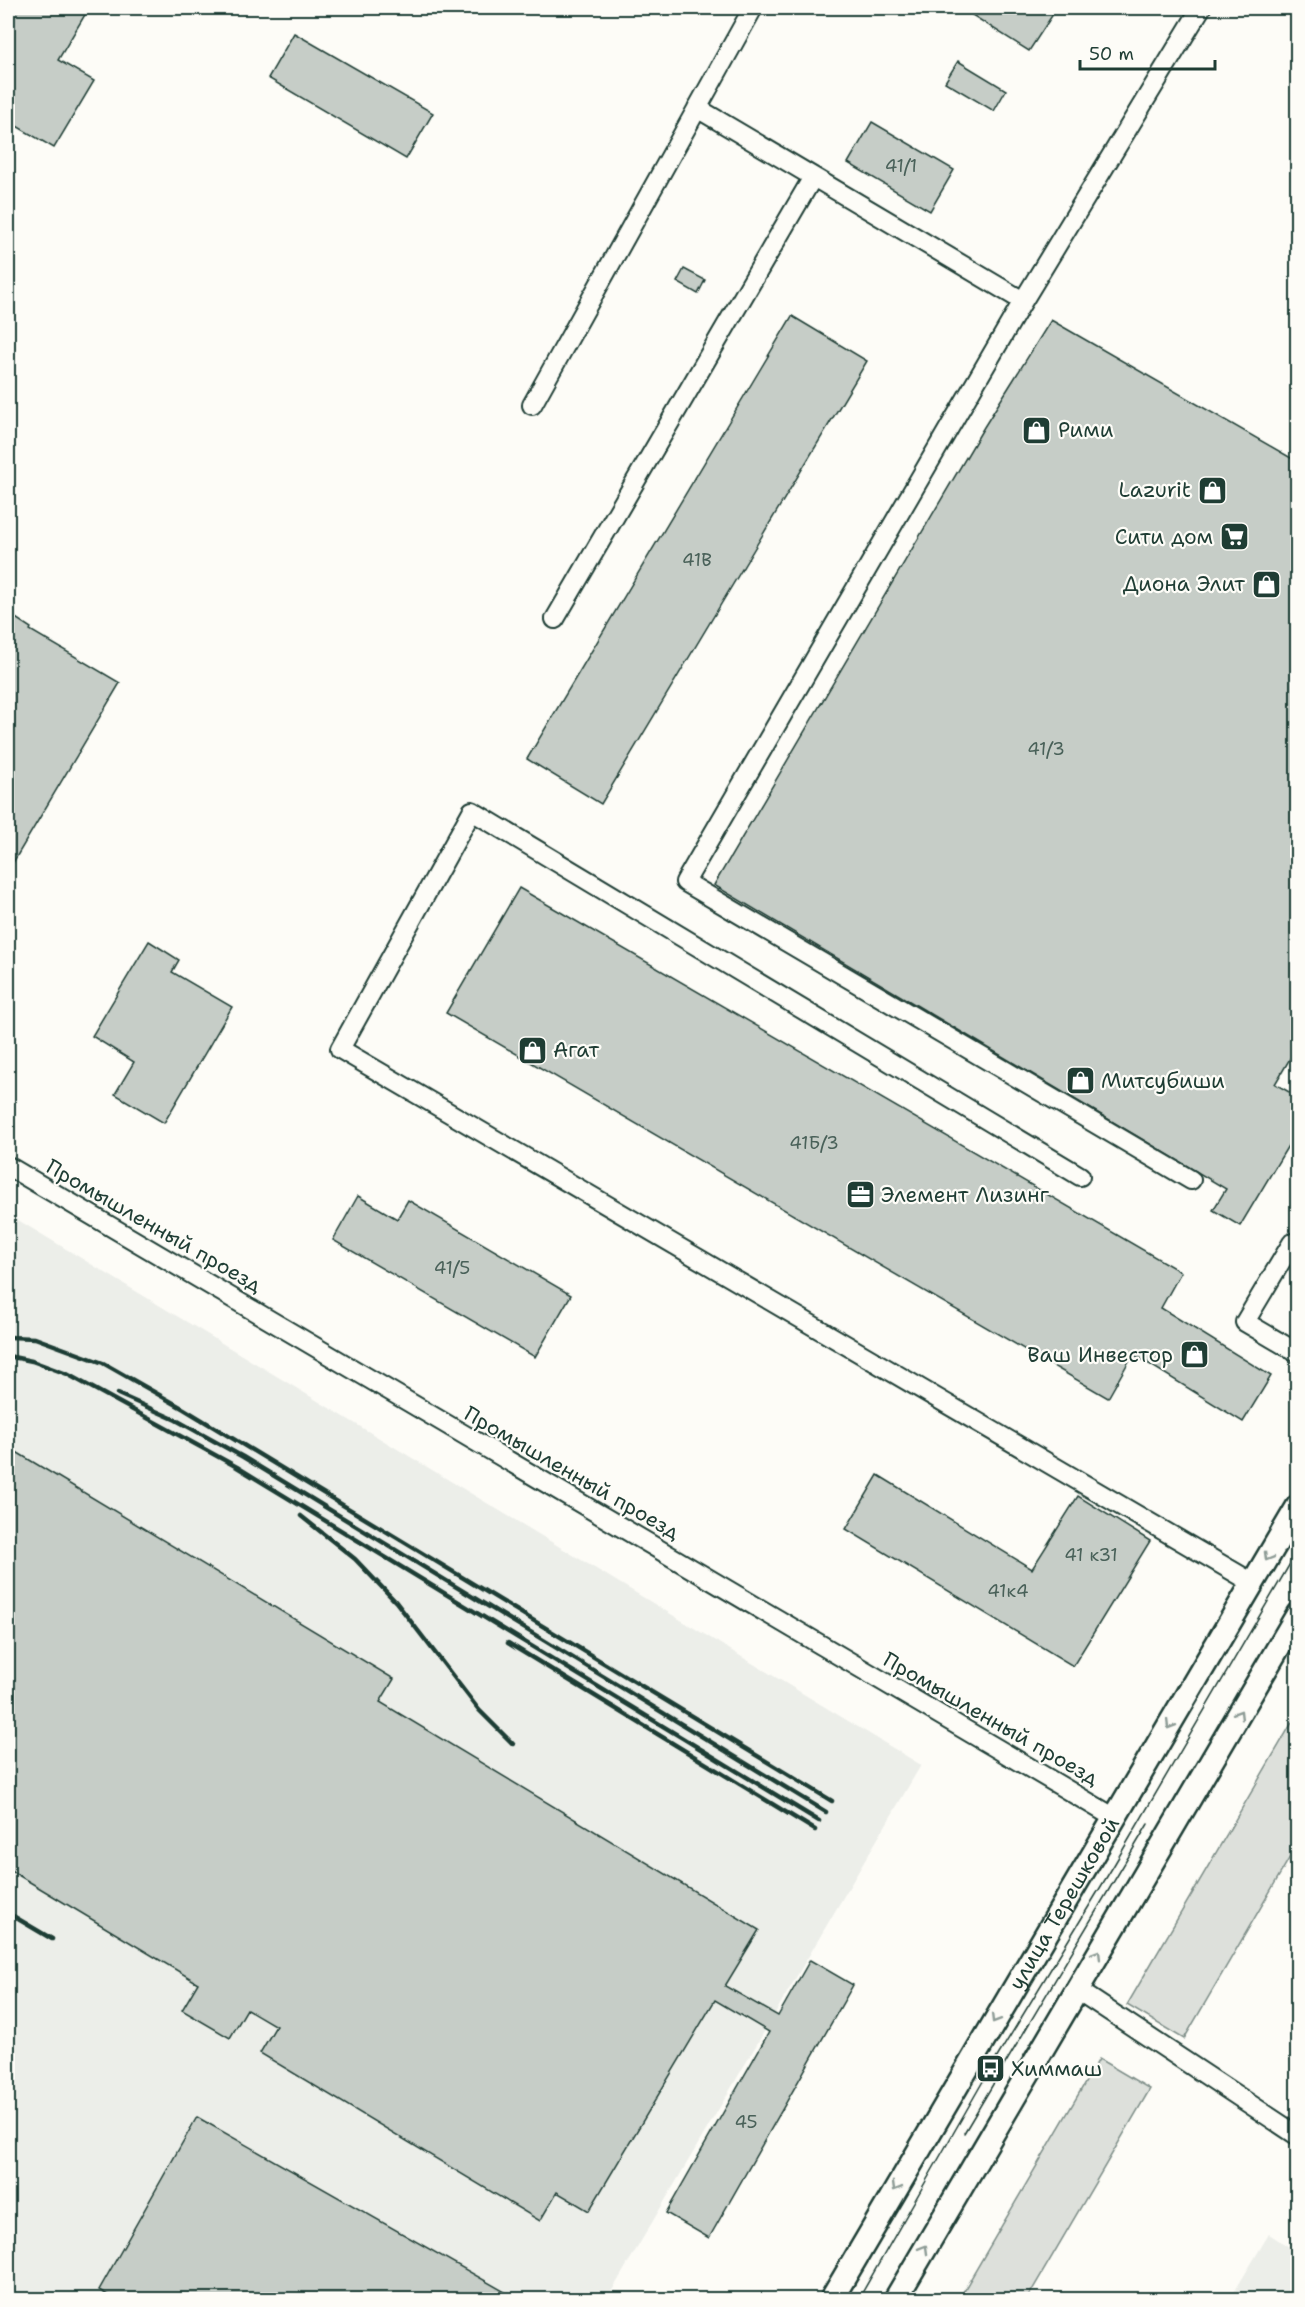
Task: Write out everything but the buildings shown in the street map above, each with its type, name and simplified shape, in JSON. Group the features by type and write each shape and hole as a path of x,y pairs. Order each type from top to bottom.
{"main road":[{"name":"улица Терешковой","path":"831,2300 941,2109 1298,1506"},
{"path":"895,2300 1298,1614"}],"lane":[{"path":"532,405 753,8"},
{"path":"1191,1180 685,882 1023,301 1201,8"},
{"path":"697,108 1023,301"},
{"path":"555,619 813,177"},
{"path":"1080,1176 472,811 340,1048 1253,1583"},
{"name":"Промышленный проезд","path":"8,1166 1115,1818"},
{"path":"1298,1246 1292,1242 1245,1322 1296,1352 1298,1350"},
{"path":"1076,1989 1298,2136"}],"shaded area":[{"path":"8,1214 921,1765 607,2299 8,2299"},
{"path":"1297,1714 1297,1845 1184,2039 1127,2005"},
{"path":"1099,2059 1150,2089 1027,2299 959,2299"},
{"path":"1269,2234 1297,2252 1297,2299 1230,2299"}],"tram line":[{"path":"858,2300 990,2069 1114,1865 1298,1550"},
{"path":"964,2133 1148,1824"}],"railway":[{"path":"8,1337 35,1338 103,1363 184,1409 832,1801"},
{"path":"8,1356 32,1361 67,1374 237,1467 819,1821"},
{"path":"118,1394 176,1420 243,1457 826,1812"},
{"path":"301,1516 355,1559 396,1602 479,1710 513,1744"},
{"path":"508,1643 815,1830"},
{"path":"8,1913 52,1939"}],"place":[{"name":"Рими","path":"1037,430"},
{"name":"Lazurit","path":"1212,490"},
{"name":"Сити дом","path":"1234,537"},
{"name":"Диона Элит","path":"1266,584"},
{"name":"Агат","path":"532,1050"},
{"name":"Митсубиши","path":"1080,1081"},
{"name":"Элемент Лизинг","path":"860,1195"},
{"name":"Ваш Инвестор","path":"1194,1355"},
{"name":"Химмаш","path":"990,2069"}]}
